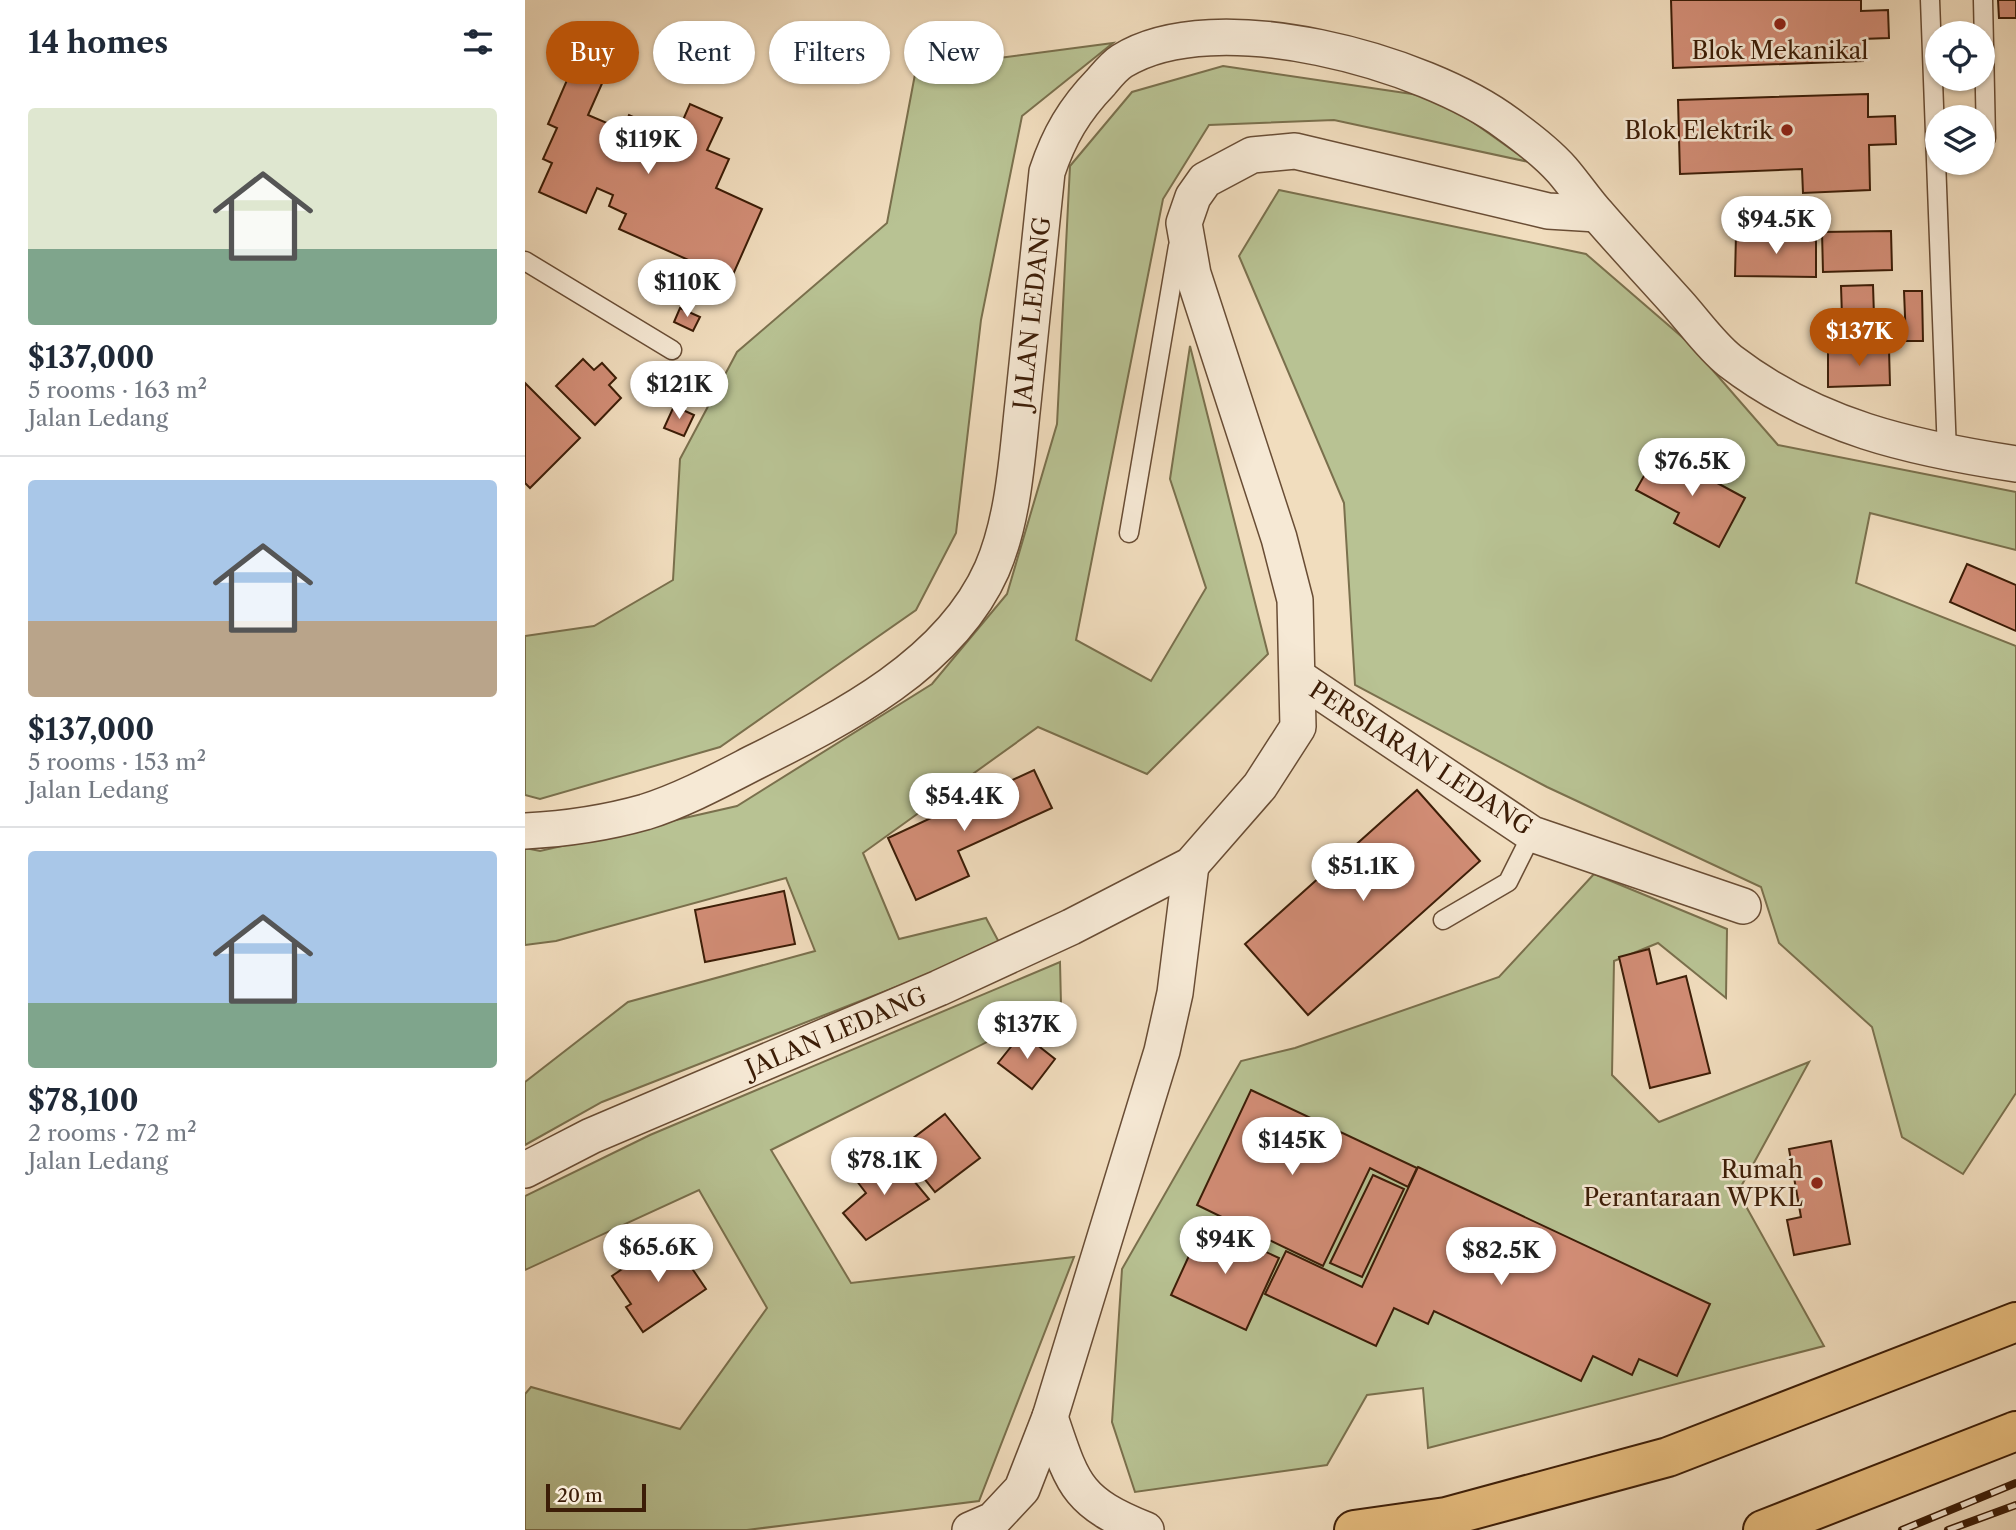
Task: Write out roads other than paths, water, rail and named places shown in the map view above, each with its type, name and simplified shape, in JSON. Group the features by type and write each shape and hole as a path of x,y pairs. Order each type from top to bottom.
{"main road":[{"path":"1355,1530 1446,1517 1668,1457 2016,1322"},
{"path":"1763,1530 2016,1431"}],"street":[{"name":"JALAN LEDANG","path":"525,831 577,826 645,812 707,787 825,727 889,684 934,648 972,605 992,568 1016,474 1047,172 1058,137 1078,106 1120,62 1167,40 1219,35 1275,39 1349,55 1455,91 1507,123 1560,168 1597,215 1728,360 1800,407 1845,425 1947,453 2016,464"},
{"path":"1184,223 1193,197 1205,180 1252,155 1295,151 1548,211 1597,215"},
{"name":"JALAN LEDANG","path":"525,1170 591,1136 939,988 1071,927 1191,865 1260,786 1298,727 1295,600 1279,538 1193,274 1184,223"},
{"name":"PERSIARAN LEDANG","path":"1298,677 1532,834 1743,906"},
{"path":"969,1530 993,1520 1022,1489 1050,1417 1161,1051 1175,993 1191,865"},
{"path":"1050,1417 1070,1475 1084,1497 1110,1516 1146,1530"}],"lane":[{"path":"1930,0 1947,453"},
{"path":"1983,0 1985,105"},
{"path":"1129,533 1184,223"},
{"path":"525,261 672,350"},
{"path":"1443,920 1508,882 1532,834"}],"railway":[{"path":"1902,1530 2016,1483"},
{"path":"1948,1530 2016,1505"}],"place":[{"name":"Blok Mekanikal","path":"1780,24"},
{"name":"Blok Elektrik","path":"1787,130"},
{"name":"Rumah Perantaraan WPKL","path":"1817,1183"}]}
